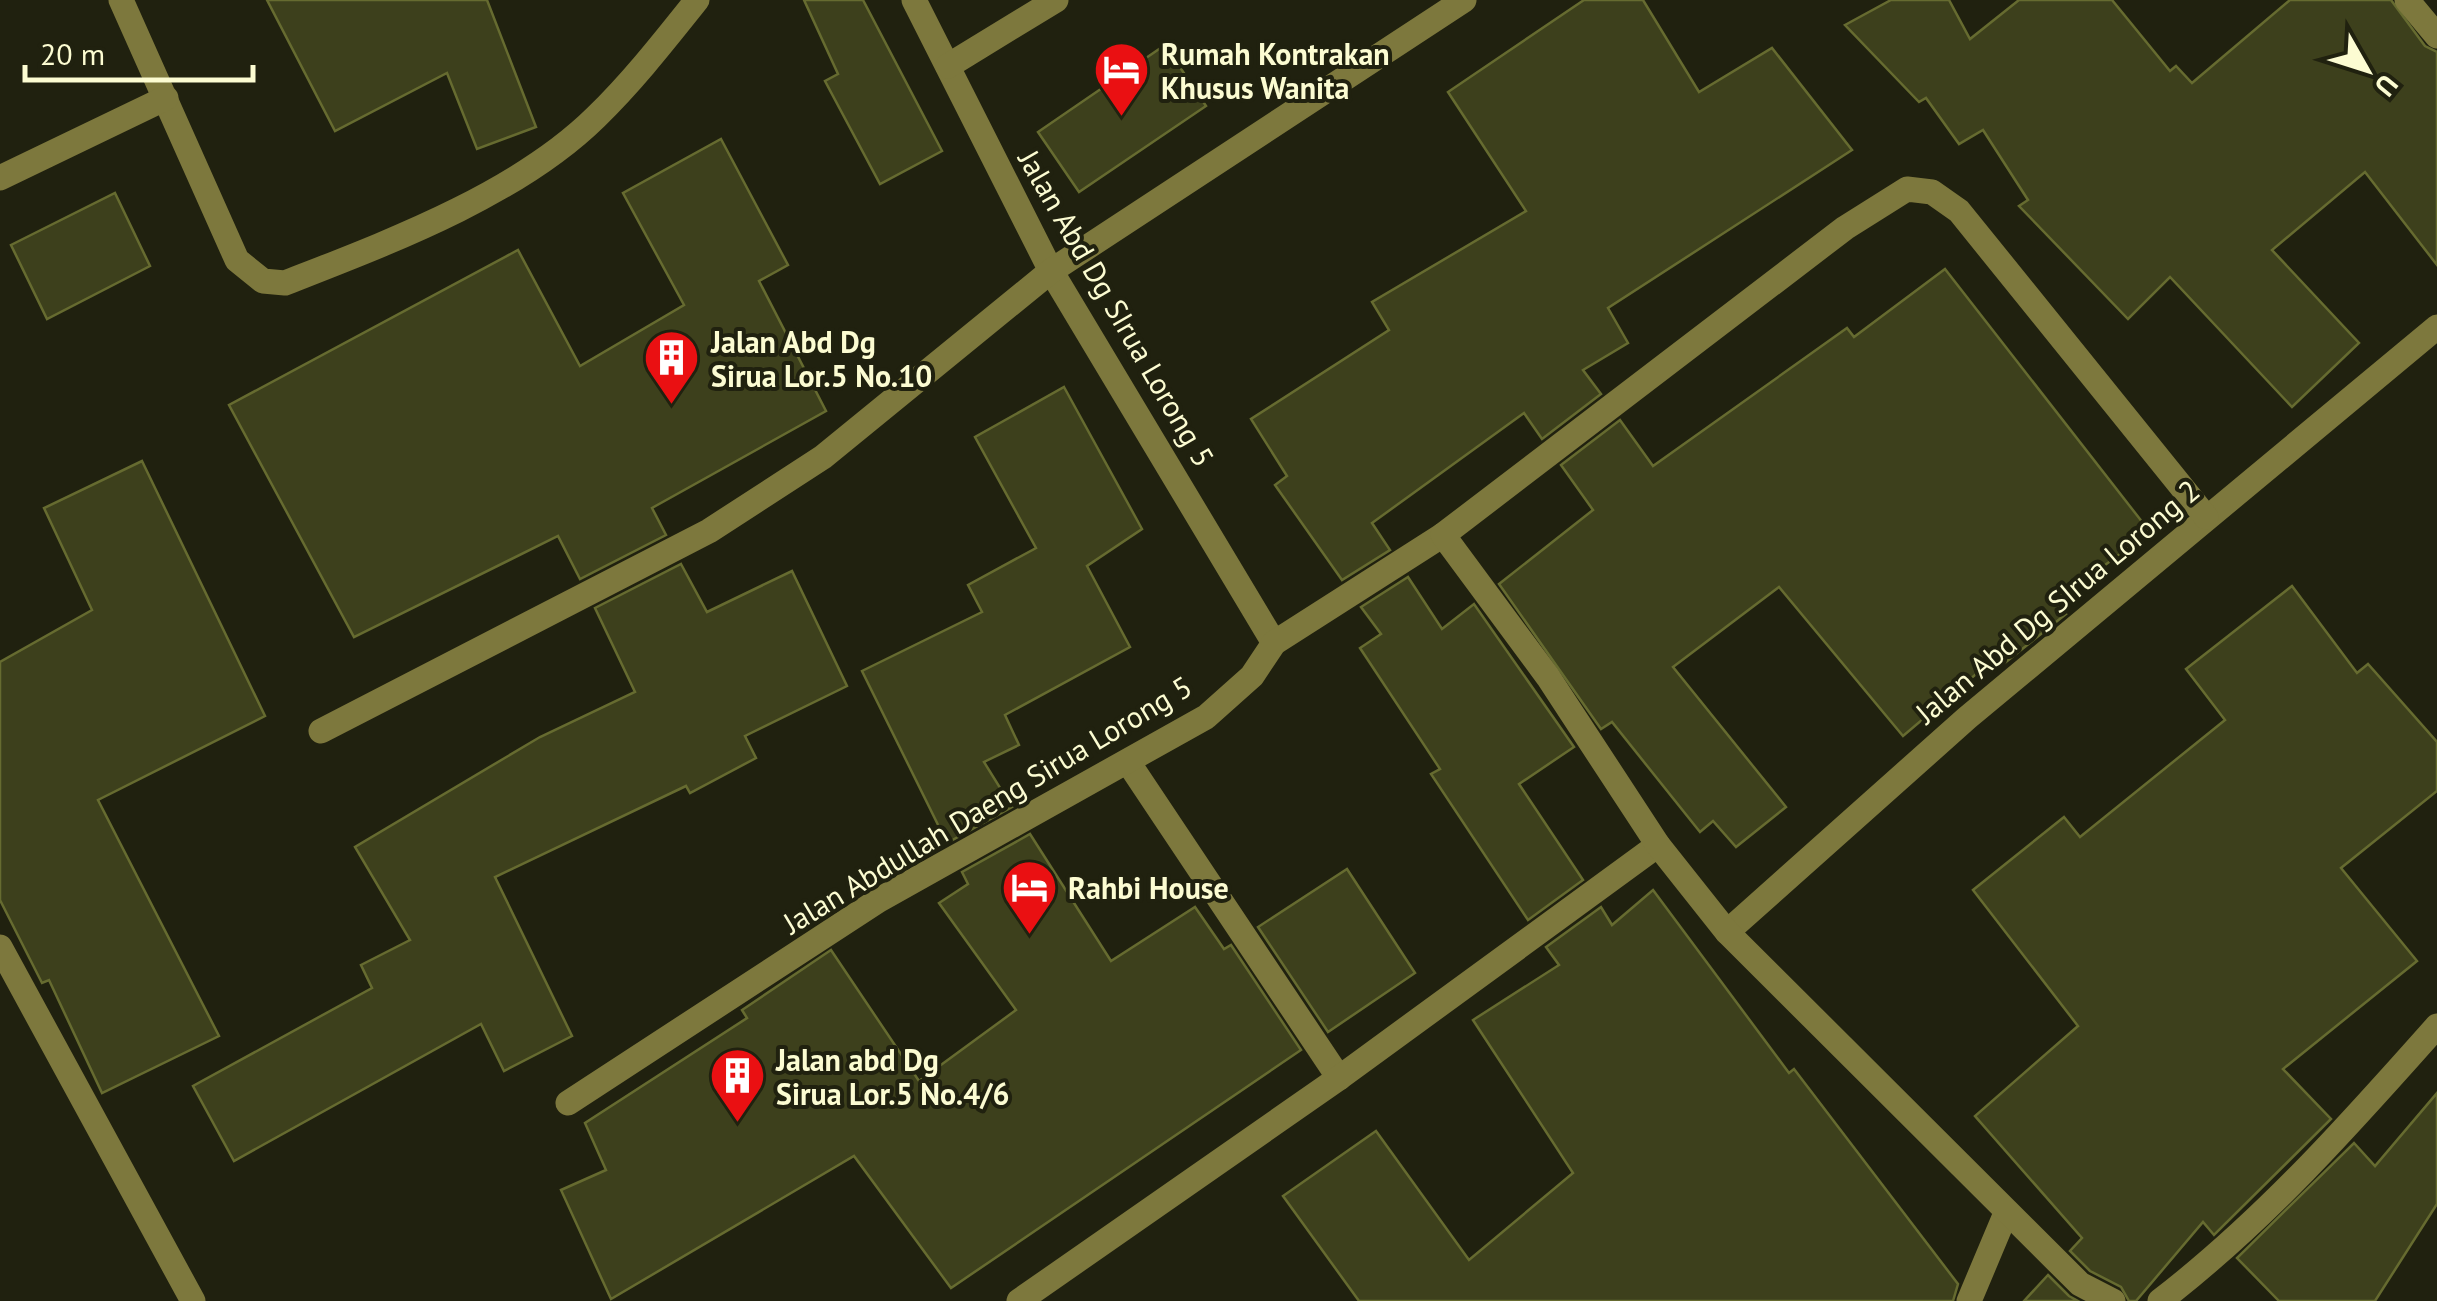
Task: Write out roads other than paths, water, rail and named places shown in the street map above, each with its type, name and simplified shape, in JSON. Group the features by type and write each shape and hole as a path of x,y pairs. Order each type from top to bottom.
{"street":[{"path":"122,0 236,260 263,281 286,283 434,223 537,162 594,119 697,0"},
{"name":"Jalan Abd Dg SIrua Lorong 5","path":"914,0 1051,271 1274,642"},
{"path":"948,66 1056,0"},
{"path":"321,730 709,530 823,457 1051,271 1464,0"},
{"path":"2407,0 2437,36"},
{"path":"0,178 166,98"},
{"path":"1274,642 1443,536 1784,272 1907,189 1932,192 1958,211 2206,516"},
{"name":"Jalan Abd Dg SIrua Lorong 2","path":"1727,932 1968,718 2437,327"},
{"path":"1443,536 1548,677 1658,845 1727,932 2080,1284 2114,1301"},
{"name":"Jalan Abdullah Daeng Sirua Lorong 5","path":"568,1103 879,900 1206,717 1252,676 1274,642"},
{"path":"1128,762 1339,1078"},
{"path":"1019,1301 1339,1078 1658,845"},
{"path":"0,947 10,992 193,1301"},
{"path":"2160,1301 2209,1264 2312,1165 2437,1026"},
{"path":"1968,1301 2006,1213"}],"place":[{"name":"Rumah Kontrakan Khusus Wanita","path":"1122,119"},
{"name":"Jalan Abd Dg Sirua Lor.5 No.10","path":"672,407"},
{"name":"Rahbi House","path":"1029,936"},
{"name":"Jalan abd Dg Sirua Lor.5 No.4/6","path":"737,1125"}]}
